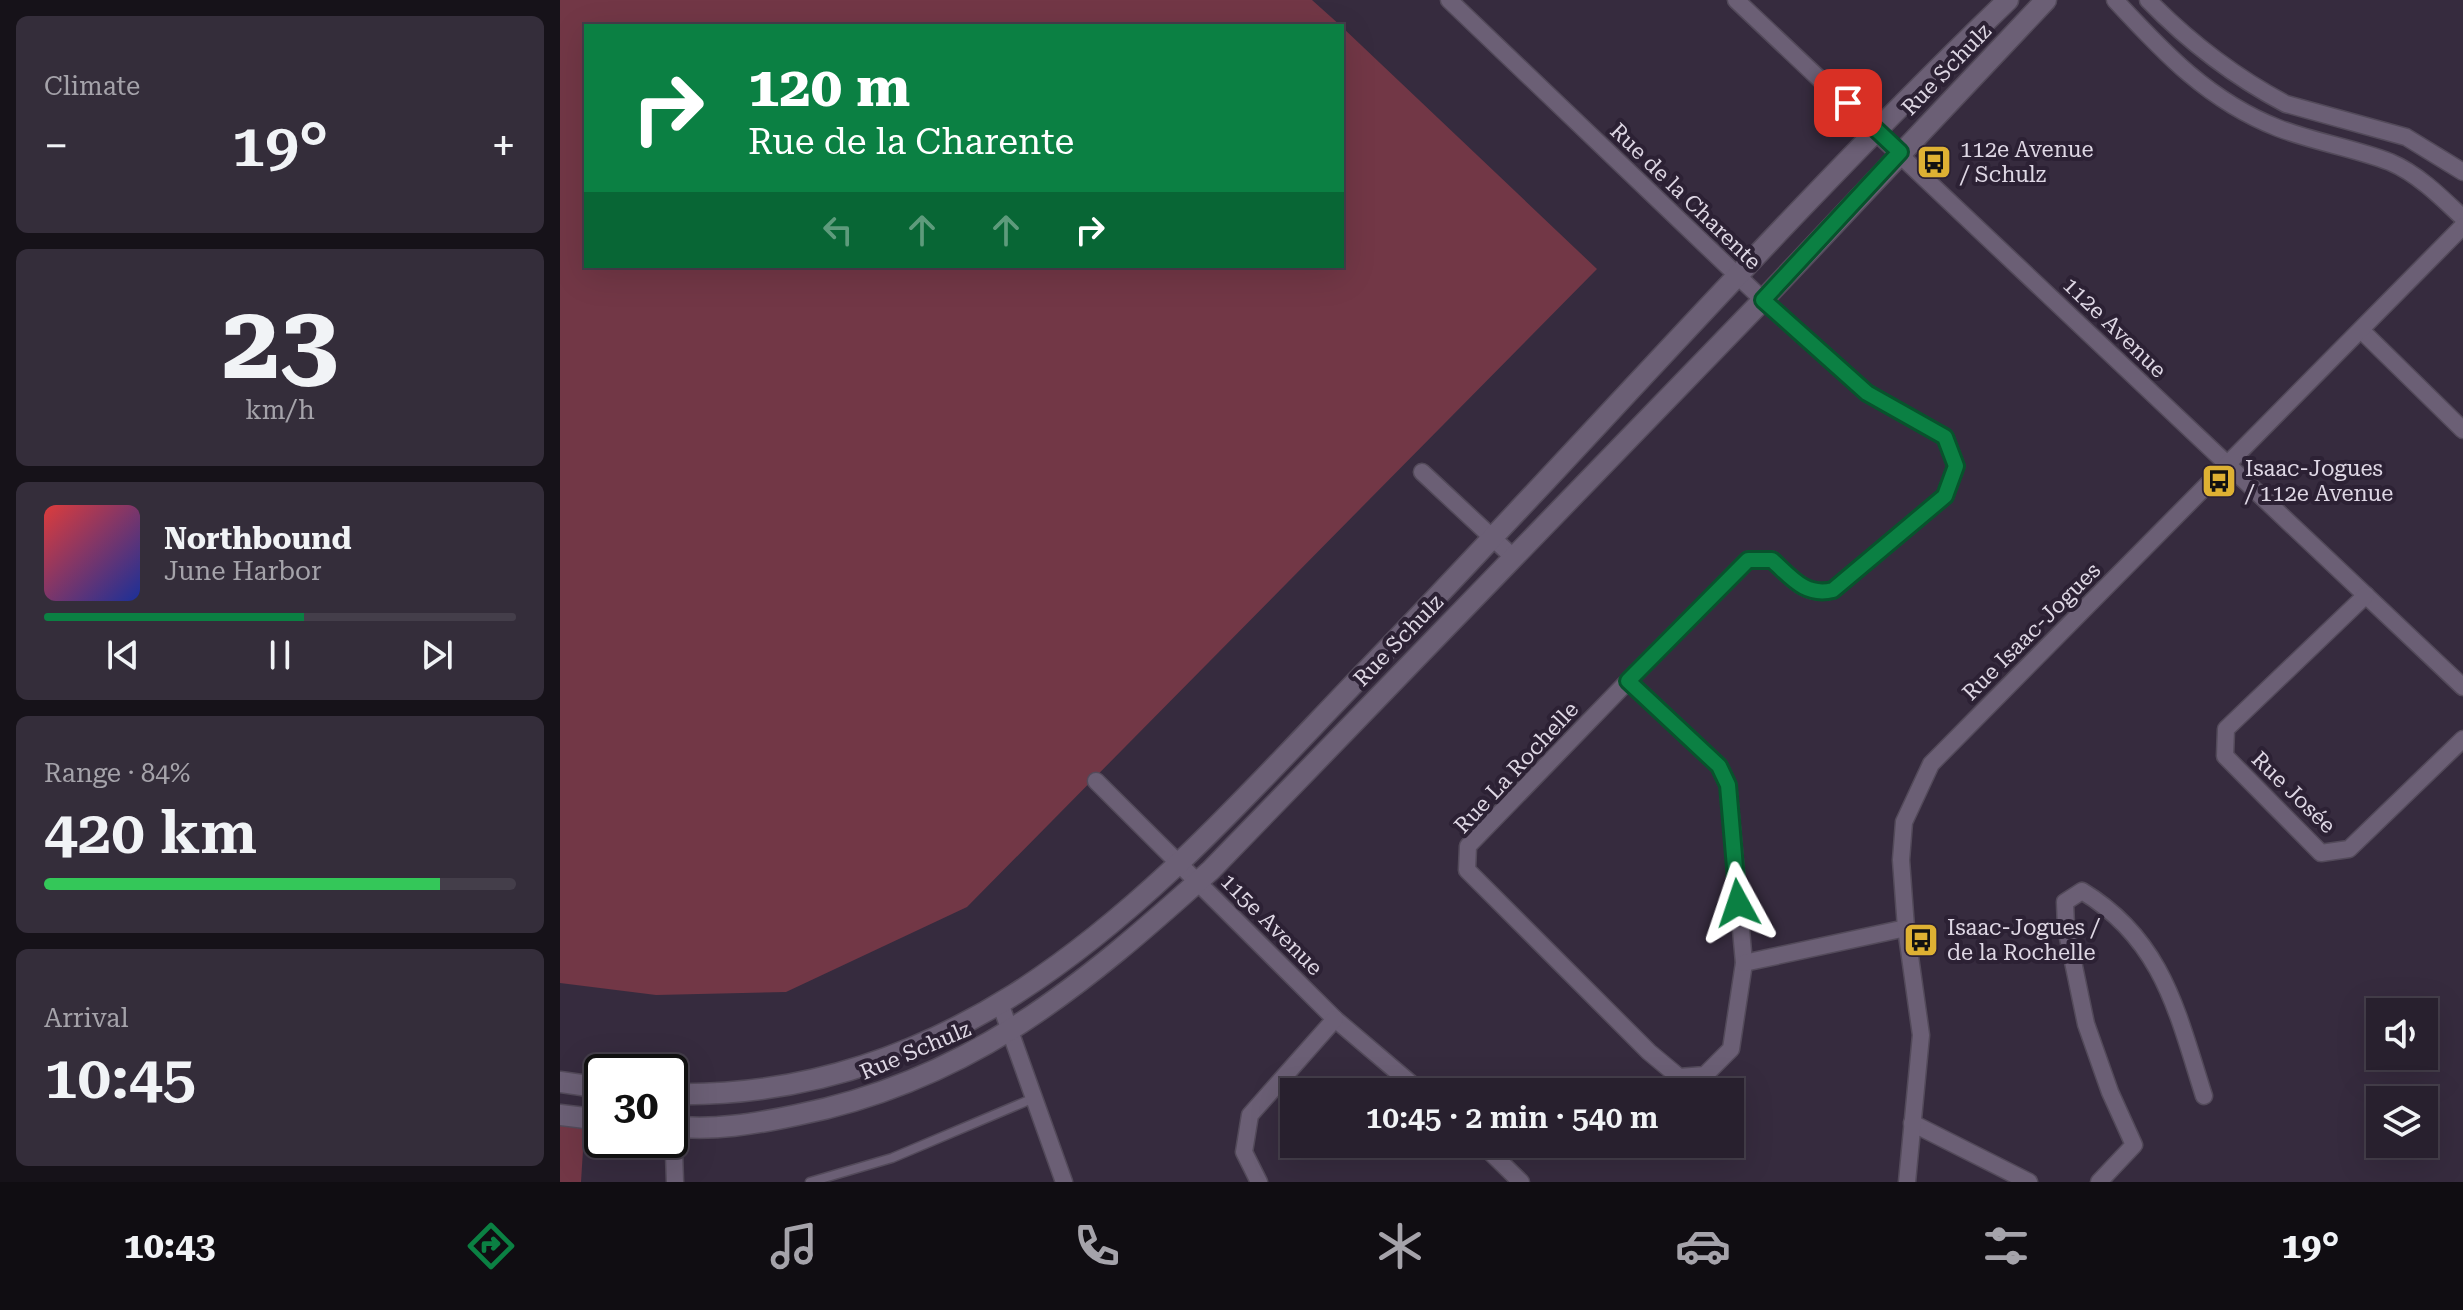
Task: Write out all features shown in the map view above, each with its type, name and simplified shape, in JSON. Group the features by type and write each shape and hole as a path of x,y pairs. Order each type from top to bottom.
{"street":[{"name":"Rue de la Charente","path":"1449,0 1763,300 1867,393 1945,437 1956,466 1945,496 1833,590 1818,594 1803,588 1772,560 1748,560 1628,681"},
{"name":"112e Avenue","path":"1736,0 2463,687"},
{"name":"Rue Schulz","path":"688,1094 731,1094 827,1078 908,1051 1000,1003 1062,962 1179,862 1494,539 1877,130 2008,0"},
{"name":"Rue Schulz","path":"688,1127 740,1127 830,1108 913,1081 1010,1032 1120,951 1198,881 1763,300 2046,0"},
{"path":"2115,0 2178,68 2216,95 2276,127 2391,163 2429,186 2463,218"},
{"path":"2148,0 2200,50 2286,104 2406,137 2463,172"},
{"path":"1967,40 1987,62"},
{"name":"Rue Isaac-Jogues","path":"1907,1182 1921,1035 1906,928 1901,860 1904,822 1931,764 2463,226"},
{"path":"2362,331 2463,430"},
{"path":"1422,472 1512,556"},
{"name":"Rue Josée","path":"2366,595 2226,729 2225,756 2321,853 2349,849 2463,739"},
{"name":"Rue La Rochelle","path":"1628,681 1719,766 1728,785 1744,963 1731,1049 1705,1075 1679,1077 1649,1052 1467,870 1468,846 1628,681"},
{"name":"115e Avenue","path":"1096,781 1335,1019 1405,1078"},
{"path":"2099,1182 2134,1145 2110,1092 2086,1024 2066,928 2065,902 2082,891 2111,908 2135,934 2169,985 2204,1096"},
{"path":"1744,963 1906,928"},
{"path":"1000,1003 1064,1182"},
{"path":"1259,1182 1244,1152 1250,1115 1335,1019"},
{"path":"560,1082 584,1085"},
{"path":"560,1115 584,1118"},
{"path":"1912,1123 2029,1182"},
{"path":"674,1158 675,1182"},
{"path":"1496,1158 1521,1182"}],"lane":[{"path":"810,1182 892,1158 1034,1098"}],"shaded area":[{"path":"560,0 1312,0 1339,24 584,24 584,268 1344,268 1344,29 1597,269 967,907 786,992 656,995 560,983"},
{"path":"560,1115 584,1119 581,1182 560,1182"}],"place":[{"name":"112e Avenue / Schulz","path":"1934,162"},
{"name":"Isaac-Jogues / 112e Avenue","path":"2219,481"},
{"name":"Isaac-Jogues / de la Rochelle","path":"1921,940"}],"route":[{"path":"1738,903 1728,785 1719,766 1628,681 1748,560 1772,560 1803,588 1818,594 1833,590 1945,496 1956,466 1945,437 1867,393 1763,300 1900,152 1848,103"}]}
